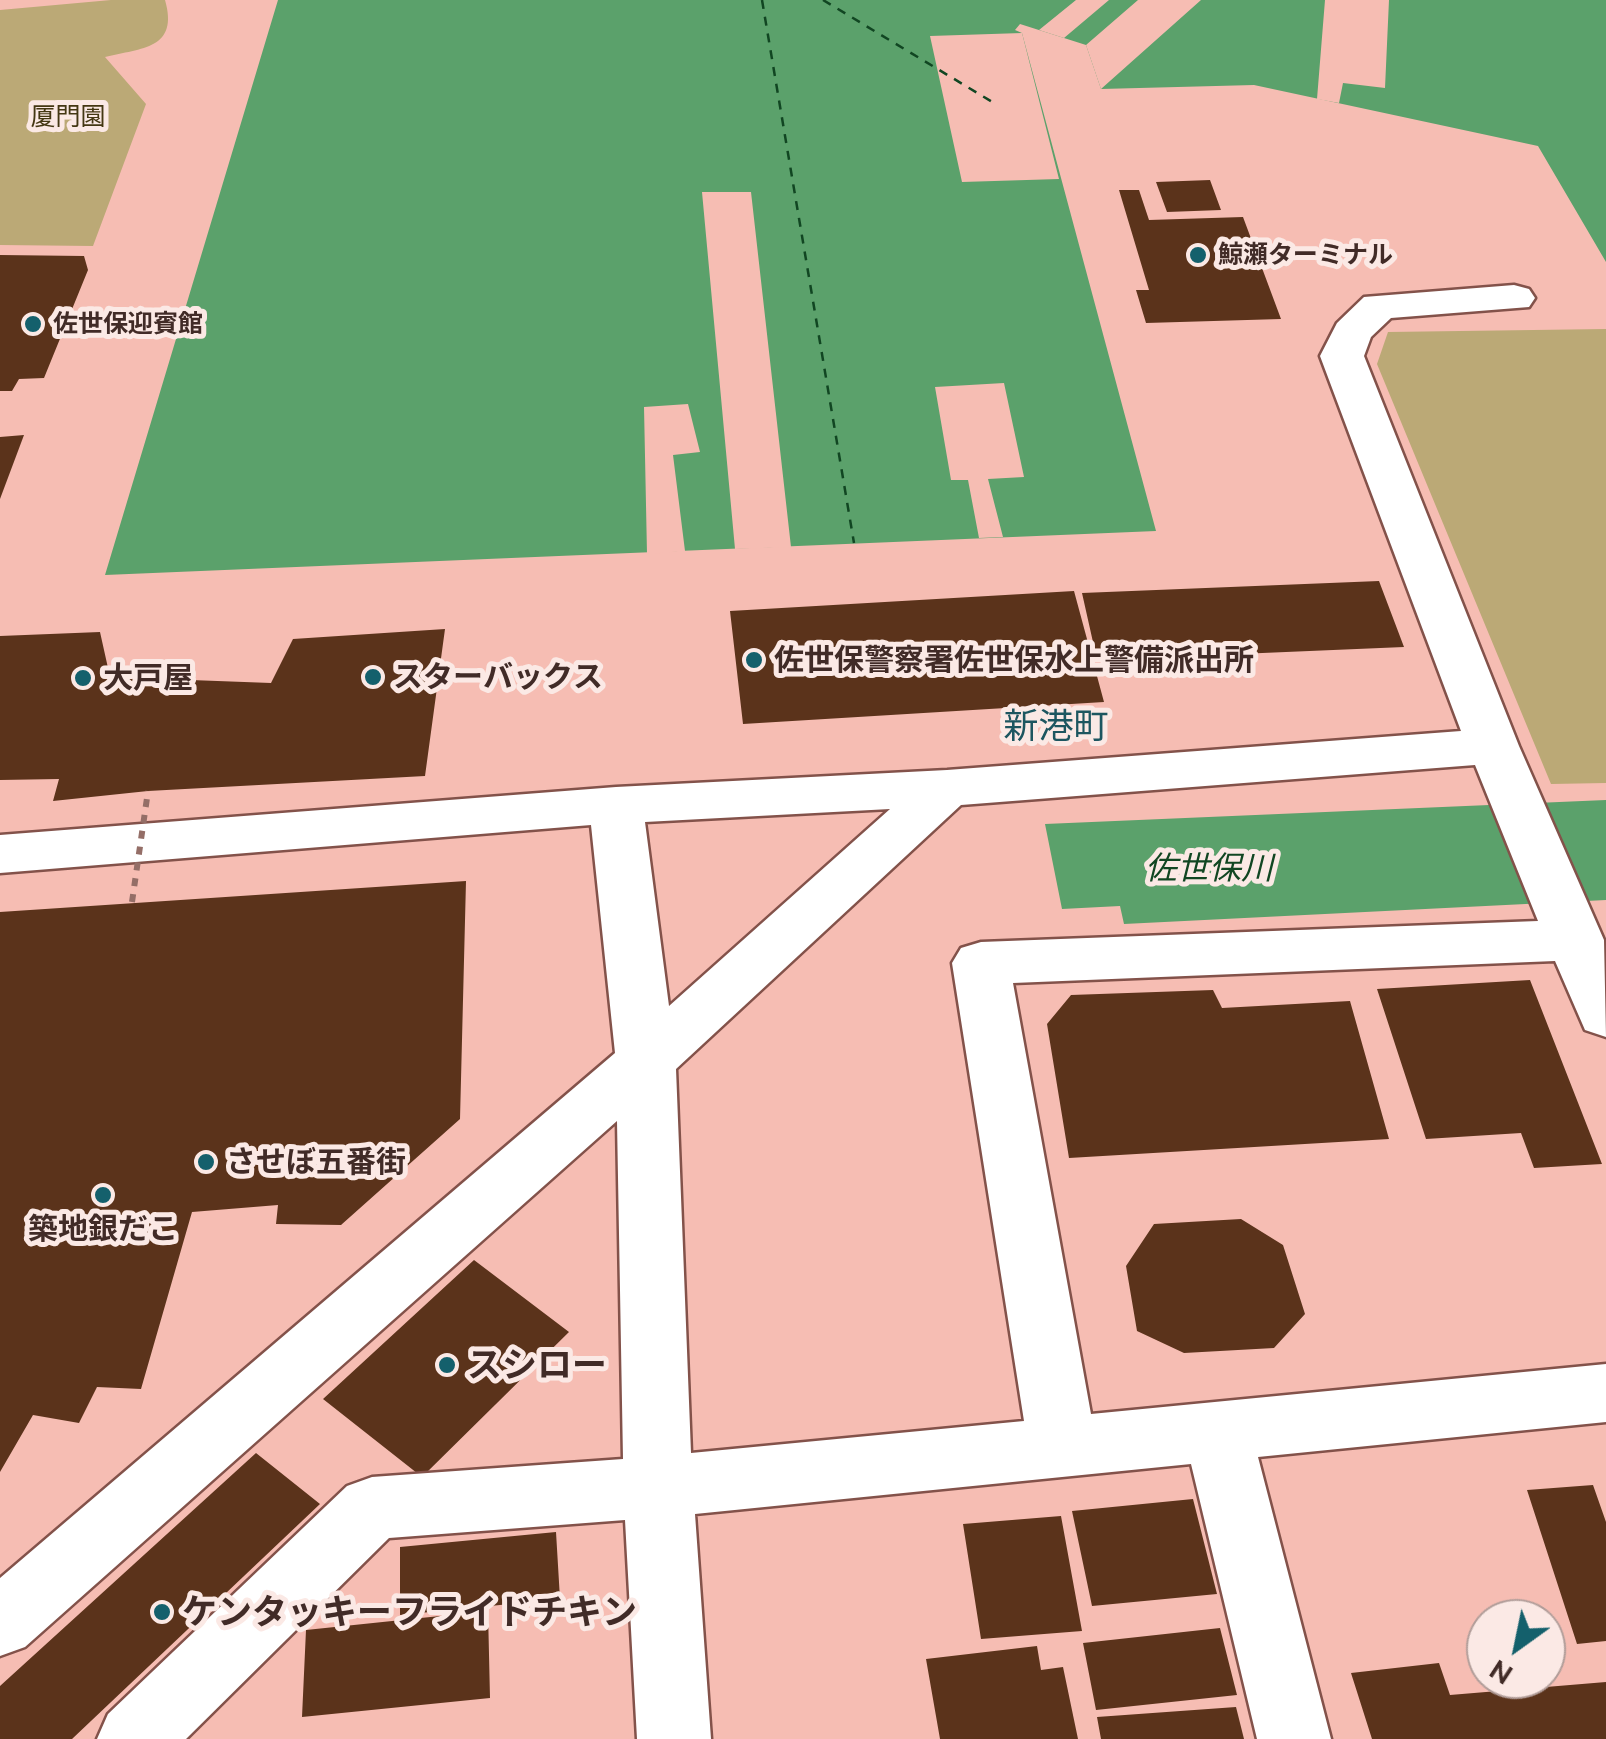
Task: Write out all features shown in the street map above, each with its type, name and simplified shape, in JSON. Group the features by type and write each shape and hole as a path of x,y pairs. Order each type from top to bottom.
{"street":[{"path":"1514,298 1379,306 1352,332 1342,356 1502,768 1606,1014"},
{"path":"0,854 616,805 948,788 1502,768"},
{"path":"0,1623 646,1061 948,788"},
{"path":"616,805 646,1061 658,1487 674,1739"},
{"path":"1062,1444 980,963 1569,923"},
{"path":"134,1739 372,1508 658,1487 1606,1393"},
{"path":"1218,1433 1294,1739"}],"path":[{"path":"132,902 148,791"}],"green space":[{"name":"厦門園","path":"111,0 165,0 168,16 167,28 154,44 105,57 146,104 93,246 0,245 0,10"},
{"path":"1606,329 1606,783 1551,784 1377,364 1388,332"}],"water":[{"path":"278,0 1606,0 1606,262 1538,146 1254,85 1101,89 1086,45 1020,24 1015,30 1022,33 1156,531 105,575"},
{"name":"佐世保川","path":"1606,800 1606,900 1124,924 1120,906 1062,909 1045,824"}],"pier":[{"path":"1076,0 1109,0 1064,38 1039,30"},
{"path":"1138,0 1201,0 1101,89 1086,45"},
{"path":"1325,0 1389,0 1385,88 1343,83 1339,103 1317,99"},
{"path":"1022,33 1059,179 962,182 930,36"},
{"path":"702,192 751,192 791,547 735,549"},
{"path":"1004,383 1024,477 988,479 1003,537 979,538 968,480 951,480 935,387"},
{"path":"688,404 700,452 673,455 685,551 647,554 644,407"}],"building":[{"path":"1210,180 1221,210 1167,212 1156,182"},
{"name":"鯨瀬ターミナル","path":"1119,190 1139,190 1149,220 1243,217 1281,319 1146,323 1136,290 1149,290"},
{"name":"佐世保迎賓館","path":"0,255 84,256 88,270 44,378 19,379 12,391 0,391"},
{"path":"24,435 0,499 0,437"},
{"path":"1379,581 1404,647 1097,660 1082,593"},
{"path":"1074,591 1104,702 743,724 730,611"},
{"path":"445,629 425,776 148,791 53,801 59,779 0,780 0,636 100,632 110,677 271,683 293,639"},
{"name":"させぼ五番街","path":"466,881 460,1119 341,1225 276,1224 278,1205 192,1212 141,1389 97,1387 79,1423 33,1415 0,1472 0,912"},
{"path":"1530,980 1602,1164 1534,1168 1521,1133 1426,1139 1377,989"},
{"path":"1213,990 1222,1008 1350,1001 1389,1139 1069,1158 1047,1024 1071,995"},
{"path":"1241,1219 1283,1245 1305,1314 1274,1348 1184,1353 1137,1331 1126,1266 1154,1224"},
{"name":"スシロー","path":"474,1260 569,1332 422,1477 323,1399"},
{"path":"256,1453 320,1504 72,1739 0,1739 0,1686"},
{"path":"1593,1485 1606,1522 1606,1641 1577,1644 1566,1599 1562,1599 1527,1490"},
{"path":"1193,1499 1217,1594 1092,1606 1072,1511"},
{"path":"1061,1516 1082,1631 981,1639 963,1524"},
{"path":"556,1532 560,1599 400,1615 400,1547"},
{"path":"488,1611 490,1698 302,1717 306,1630"},
{"path":"1220,1628 1237,1695 1096,1710 1083,1643"},
{"path":"1037,1646 1041,1670 1063,1667 1078,1739 940,1739 926,1659"},
{"path":"1439,1663 1450,1695 1466,1694 1466,1699 1566,1699 1566,1685 1606,1682 1606,1739 1372,1739 1351,1673"},
{"path":"1236,1707 1244,1739 1101,1739 1097,1717"}],"ferry route":[{"path":"762,0 854,543"},
{"path":"823,0 994,103"}],"place":[{"name":"鯨瀬ターミナル","path":"1198,255"},
{"name":"佐世保迎賓館","path":"33,324"},
{"name":"佐世保警察署佐世保水上警備派出所","path":"754,660"},
{"name":"スターバックス","path":"373,677"},
{"name":"大戸屋","path":"83,678"},
{"name":"させぼ五番街","path":"206,1162"},
{"name":"築地銀だこ","path":"103,1195"},
{"name":"スシロー","path":"447,1365"},
{"name":"ケンタッキーフライドチキン","path":"162,1612"}],"district":[{"name":"新港町","path":"1056,726"}]}
